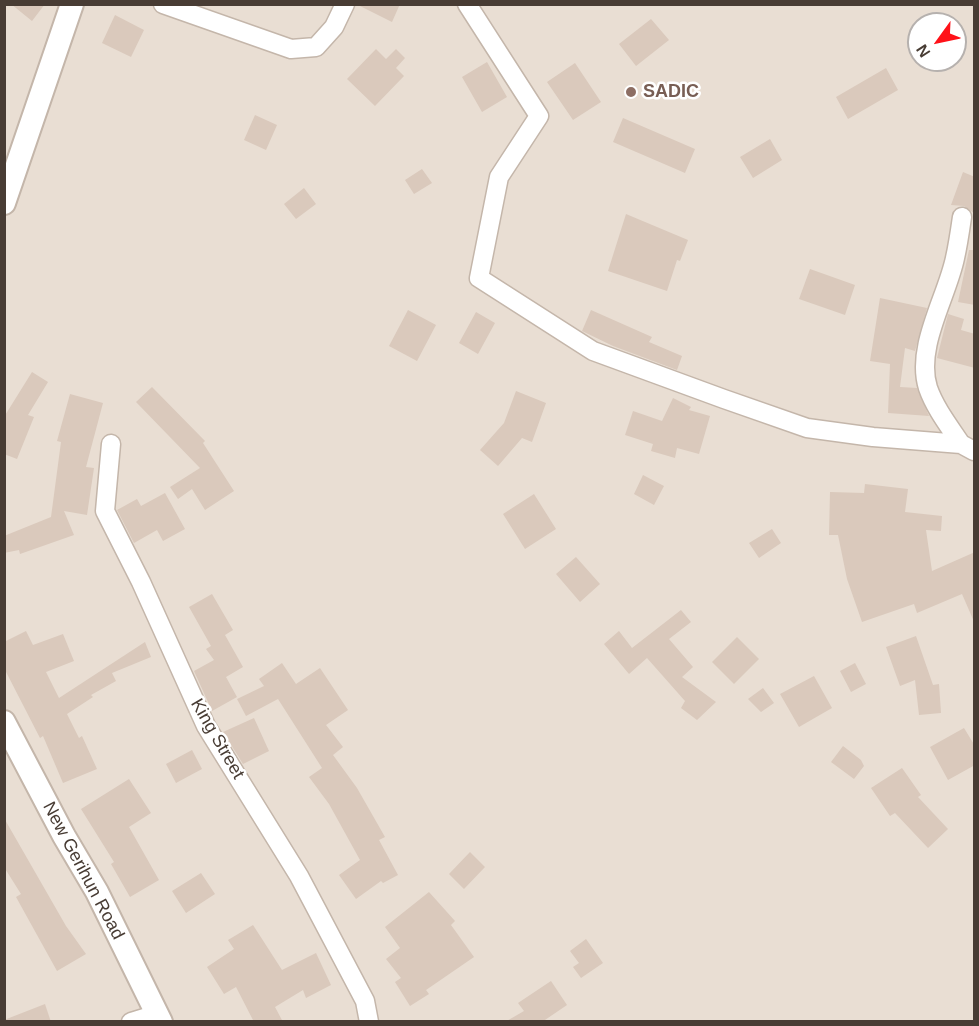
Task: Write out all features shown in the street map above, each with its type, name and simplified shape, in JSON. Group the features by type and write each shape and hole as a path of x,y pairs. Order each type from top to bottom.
{"street":[{"path":"4,203 72,4"},
{"path":"164,4 291,50 316,47 334,27 345,4"},
{"path":"467,4 539,116 499,177 479,278 593,351 807,428 968,447"},
{"path":"962,217 955,260 936,311 926,359 928,386 936,406 968,447"},
{"name":"King Street","path":"111,444 105,511 141,582 206,726 299,876 365,1001 369,1022"},
{"name":"New Gerihun Road","path":"4,722 64,837 97,892 159,1018"},
{"path":"131,1022 159,1018"}],"shaded area":[{"path":"5,5 974,5 974,1021 5,1021"}],"building":[{"path":"11,4 45,4 32,21"},
{"path":"356,4 400,4 392,22"},
{"path":"115,15 144,30 131,57 102,43"},
{"path":"651,19 669,40 636,66 619,44"},
{"path":"376,49 386,59 396,49 405,58 396,68 404,76 375,106 347,79"},
{"path":"487,62 507,97 482,112 462,77"},
{"path":"575,63 601,102 573,120 547,82"},
{"path":"886,68 898,90 848,119 836,97"},
{"path":"255,115 277,125 266,150 244,140"},
{"path":"623,118 695,149 685,173 613,142"},
{"path":"770,139 782,160 753,178 740,157"},
{"path":"422,169 432,183 414,194 405,180"},
{"path":"963,172 975,177 975,214 964,206 951,205"},
{"path":"304,188 316,204 296,219 284,204"},
{"path":"626,214 688,240 680,261 677,260 667,291 608,271"},
{"path":"969,250 975,250 975,305 958,302"},
{"path":"810,269 855,285 845,315 799,299"},
{"path":"880,298 927,308 915,351 905,348 900,387 917,388 929,416 888,413 890,364 870,361"},
{"path":"408,310 436,325 417,361 389,346"},
{"path":"591,310 652,337 649,342 682,356 677,370 613,346 582,331"},
{"path":"476,312 495,323 478,354 459,343"},
{"path":"948,314 964,319 961,330 975,334 975,368 937,358"},
{"path":"32,372 48,382 28,415 34,417 17,459 4,454 4,417"},
{"path":"152,387 205,441 203,443 234,491 205,510 192,489 178,499 170,487 200,468 136,402"},
{"path":"516,391 546,403 532,442 522,438 498,466 480,450 504,423"},
{"path":"70,394 103,403 86,467 94,468 87,515 64,511 74,535 20,554 19,550 4,553 4,536 51,517 61,442 57,441"},
{"path":"673,398 691,407 689,410 710,416 699,454 677,448 675,458 651,451 653,444 625,435 633,411 662,421"},
{"path":"643,475 664,486 654,505 634,494"},
{"path":"865,484 908,489 905,512 942,516 941,531 926,530 932,571 975,552 975,624 962,594 917,613 914,604 862,622 847,579 838,535 829,535 830,492 864,493"},
{"path":"165,493 185,529 163,541 157,530 134,543 117,510 137,499 141,506"},
{"path":"534,494 556,529 525,549 503,514"},
{"path":"772,529 781,543 759,558 749,543"},
{"path":"576,557 600,584 580,602 556,574"},
{"path":"212,594 233,630 225,635 243,667 226,677 237,697 212,711 194,671 214,660 206,649 211,646 189,607"},
{"path":"681,610 691,622 669,639 693,667 682,677 716,702 697,720 681,708 685,701 647,658 629,674 604,644 619,631 632,648"},
{"path":"26,631 33,645 63,634 74,661 46,672 59,698 145,642 151,657 112,673 116,681 91,695 93,697 67,714 79,738 82,736 97,769 63,783 43,736 40,738 4,668 4,642"},
{"path":"916,636 933,685 939,684 941,713 919,715 915,680 900,686 886,647"},
{"path":"737,637 759,659 734,684 712,662"},
{"path":"282,663 296,684 320,668 348,710 326,725 343,747 333,755 357,788 385,837 379,840 398,875 383,883 381,881 356,899 339,875 360,860 329,804 309,777 322,768 278,699 246,716 237,699 264,686 259,679"},
{"path":"855,663 866,684 851,692 840,671"},
{"path":"814,676 832,708 799,727 780,694"},
{"path":"763,688 774,703 761,712 748,699"},
{"path":"254,718 269,751 243,764 223,732"},
{"path":"964,728 975,746 975,765 948,780 930,747"},
{"path":"843,746 861,760 864,766 854,779 831,762"},
{"path":"192,750 202,769 176,783 166,764"},
{"path":"902,768 921,795 918,797 948,829 928,848 895,813 890,816 871,788"},
{"path":"129,779 151,813 129,827 159,880 130,897 111,864 114,862 81,809"},
{"path":"4,818 66,926 86,954 57,971 16,897 21,894 4,867"},
{"path":"470,852 485,867 464,889 449,874"},
{"path":"201,873 215,894 186,913 172,891"},
{"path":"429,892 455,921 451,925 474,957 426,990 429,994 410,1006 395,982 401,978 386,959 400,948 385,927"},
{"path":"253,925 282,970 316,953 331,985 306,998 303,990 275,1007 283,1022 254,1022 236,987 224,994 207,967 234,949 228,940"},
{"path":"586,939 603,963 581,978 573,967 579,963 570,951"},
{"path":"551,981 567,1005 542,1022 505,1022 524,1011 518,1003"},
{"path":"45,1004 51,1022 4,1022 4,1020"}],"place":[{"name":"SADIC","path":"631,92"}]}
